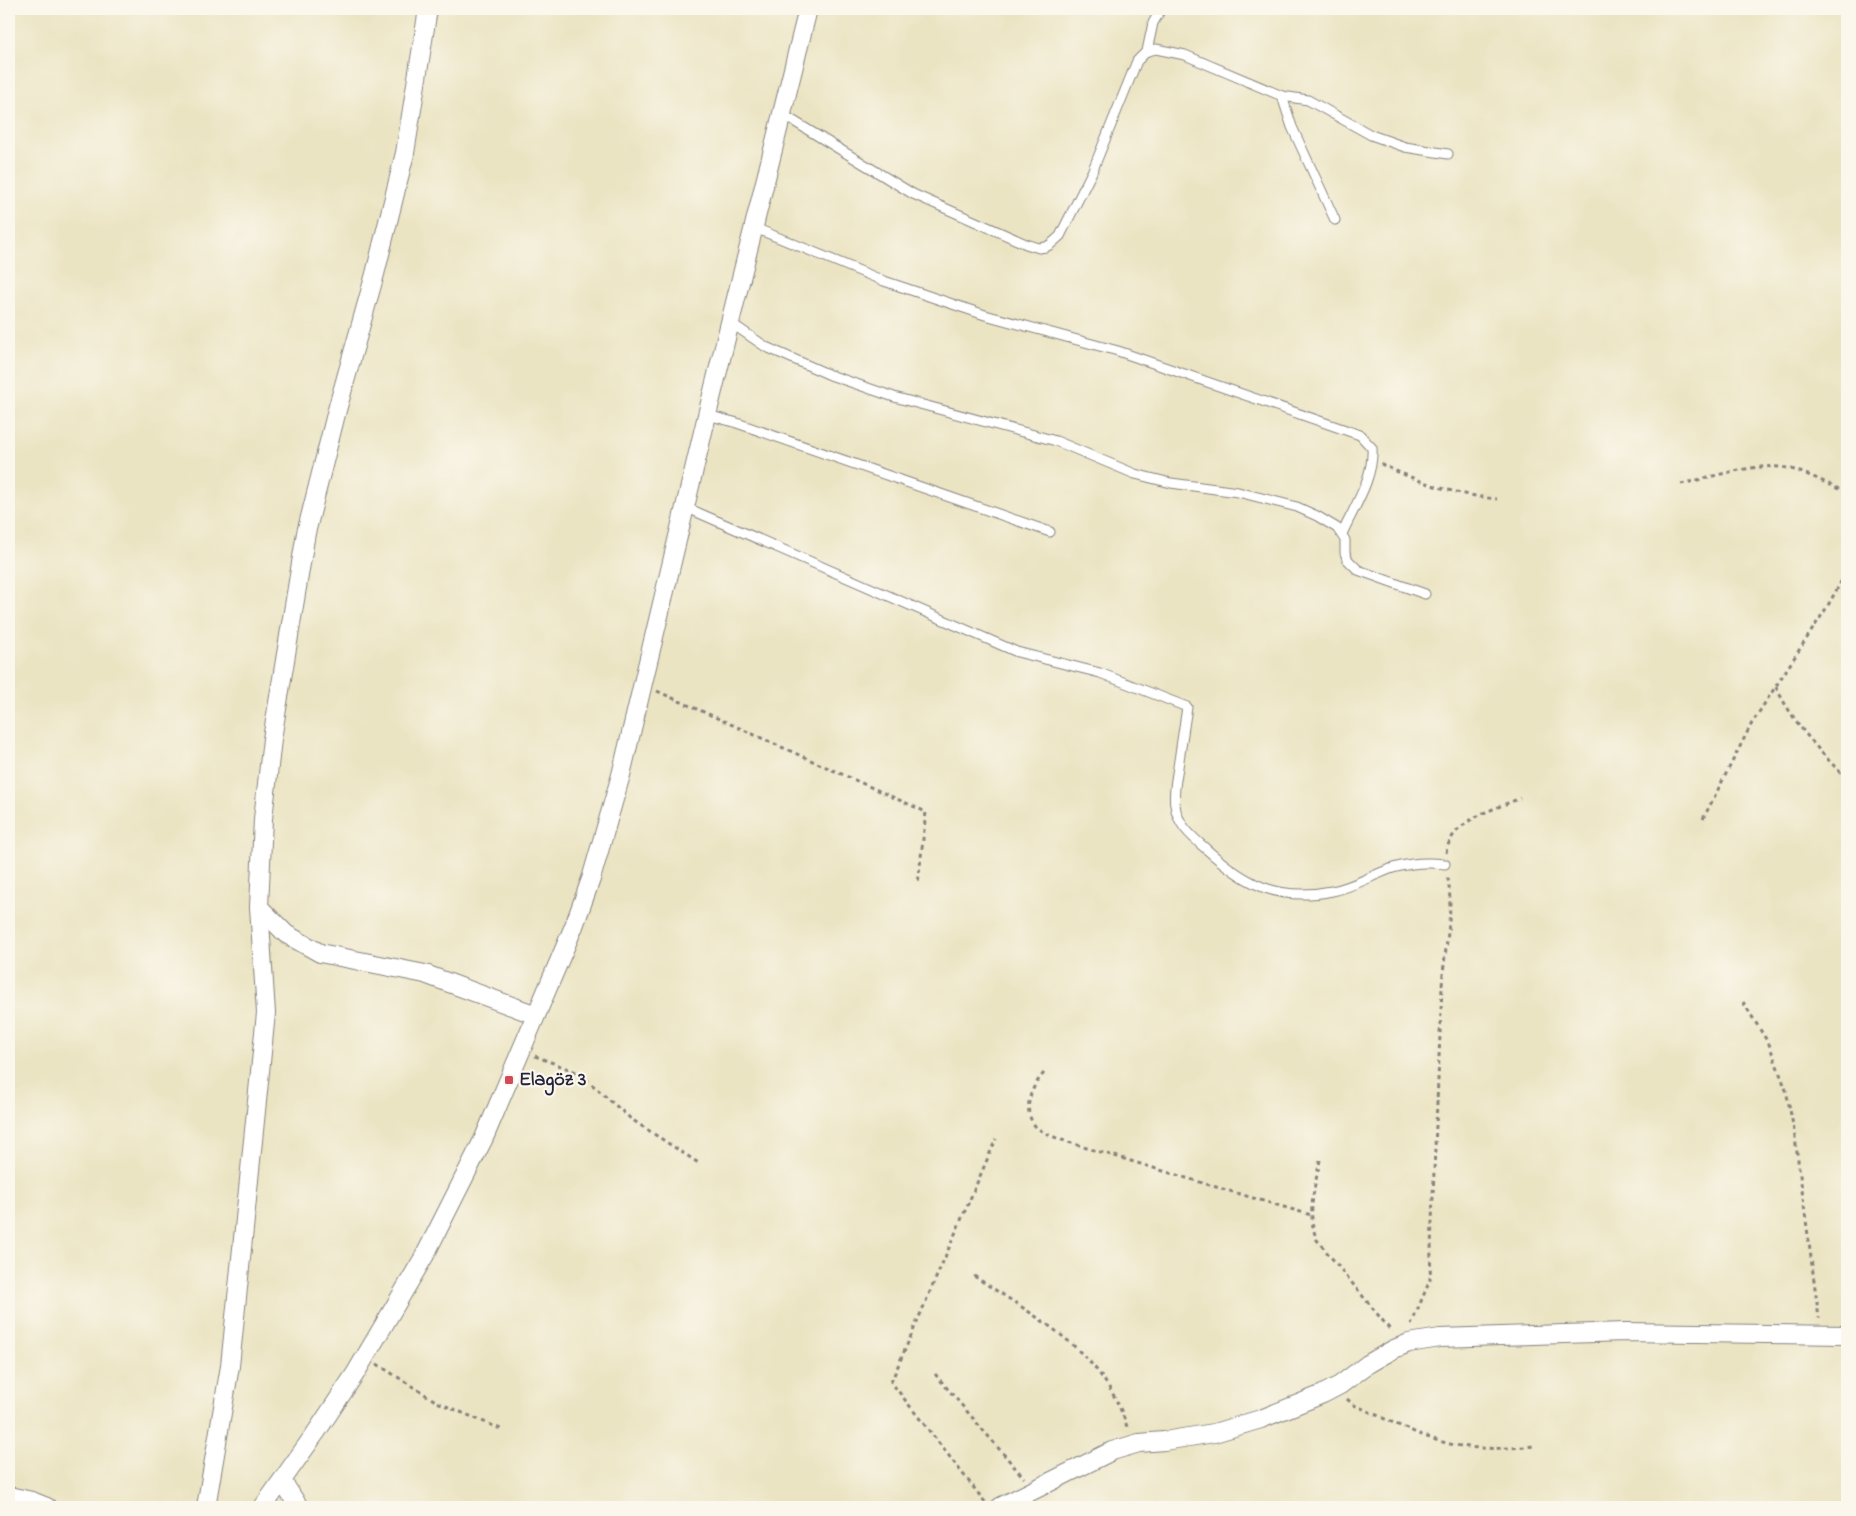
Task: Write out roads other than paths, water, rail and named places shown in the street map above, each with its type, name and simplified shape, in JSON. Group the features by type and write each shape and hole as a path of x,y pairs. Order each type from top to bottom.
{"street":[{"path":"206,1507 230,1366 266,1013 259,907 263,819 272,738 306,534 405,153 428,9"},
{"path":"263,1507 318,1431 366,1356 425,1255 484,1138 556,972 591,879 607,827 808,9"},
{"path":"259,907 286,934 320,954 425,974 536,1015"},
{"path":"1000,1507 1100,1457 1132,1445 1189,1438 1238,1426 1283,1410 1334,1388 1381,1356 1404,1346 1440,1338 1606,1332 1847,1335"},
{"path":"282,1481 299,1507"},
{"path":"9,1496 32,1501 47,1507"}],"lane":[{"path":"782,114 913,194 1032,247 1046,247 1060,236 1092,172 1137,61 1147,51 1153,23 1161,9"},
{"path":"1147,51 1164,50 1185,55 1282,96 1308,100 1371,136 1405,147 1448,154"},
{"path":"1282,96 1292,127 1335,220"},
{"path":"755,228 884,281 985,315 1118,351 1360,435 1372,448 1373,461 1363,489 1342,534"},
{"path":"731,323 775,351 830,375 894,397 1056,441 1134,474 1171,483 1238,492 1297,507 1332,524 1342,534 1348,560 1358,570 1425,594"},
{"path":"707,415 780,438 1050,532"},
{"path":"685,507 1017,652 1100,673 1187,707 1174,795 1177,816 1190,834 1227,868 1245,879 1276,891 1308,895 1349,887 1392,869 1407,865 1426,863 1446,864"}],"place":[{"name":"Elagöz 3","path":"509,1080"}]}
